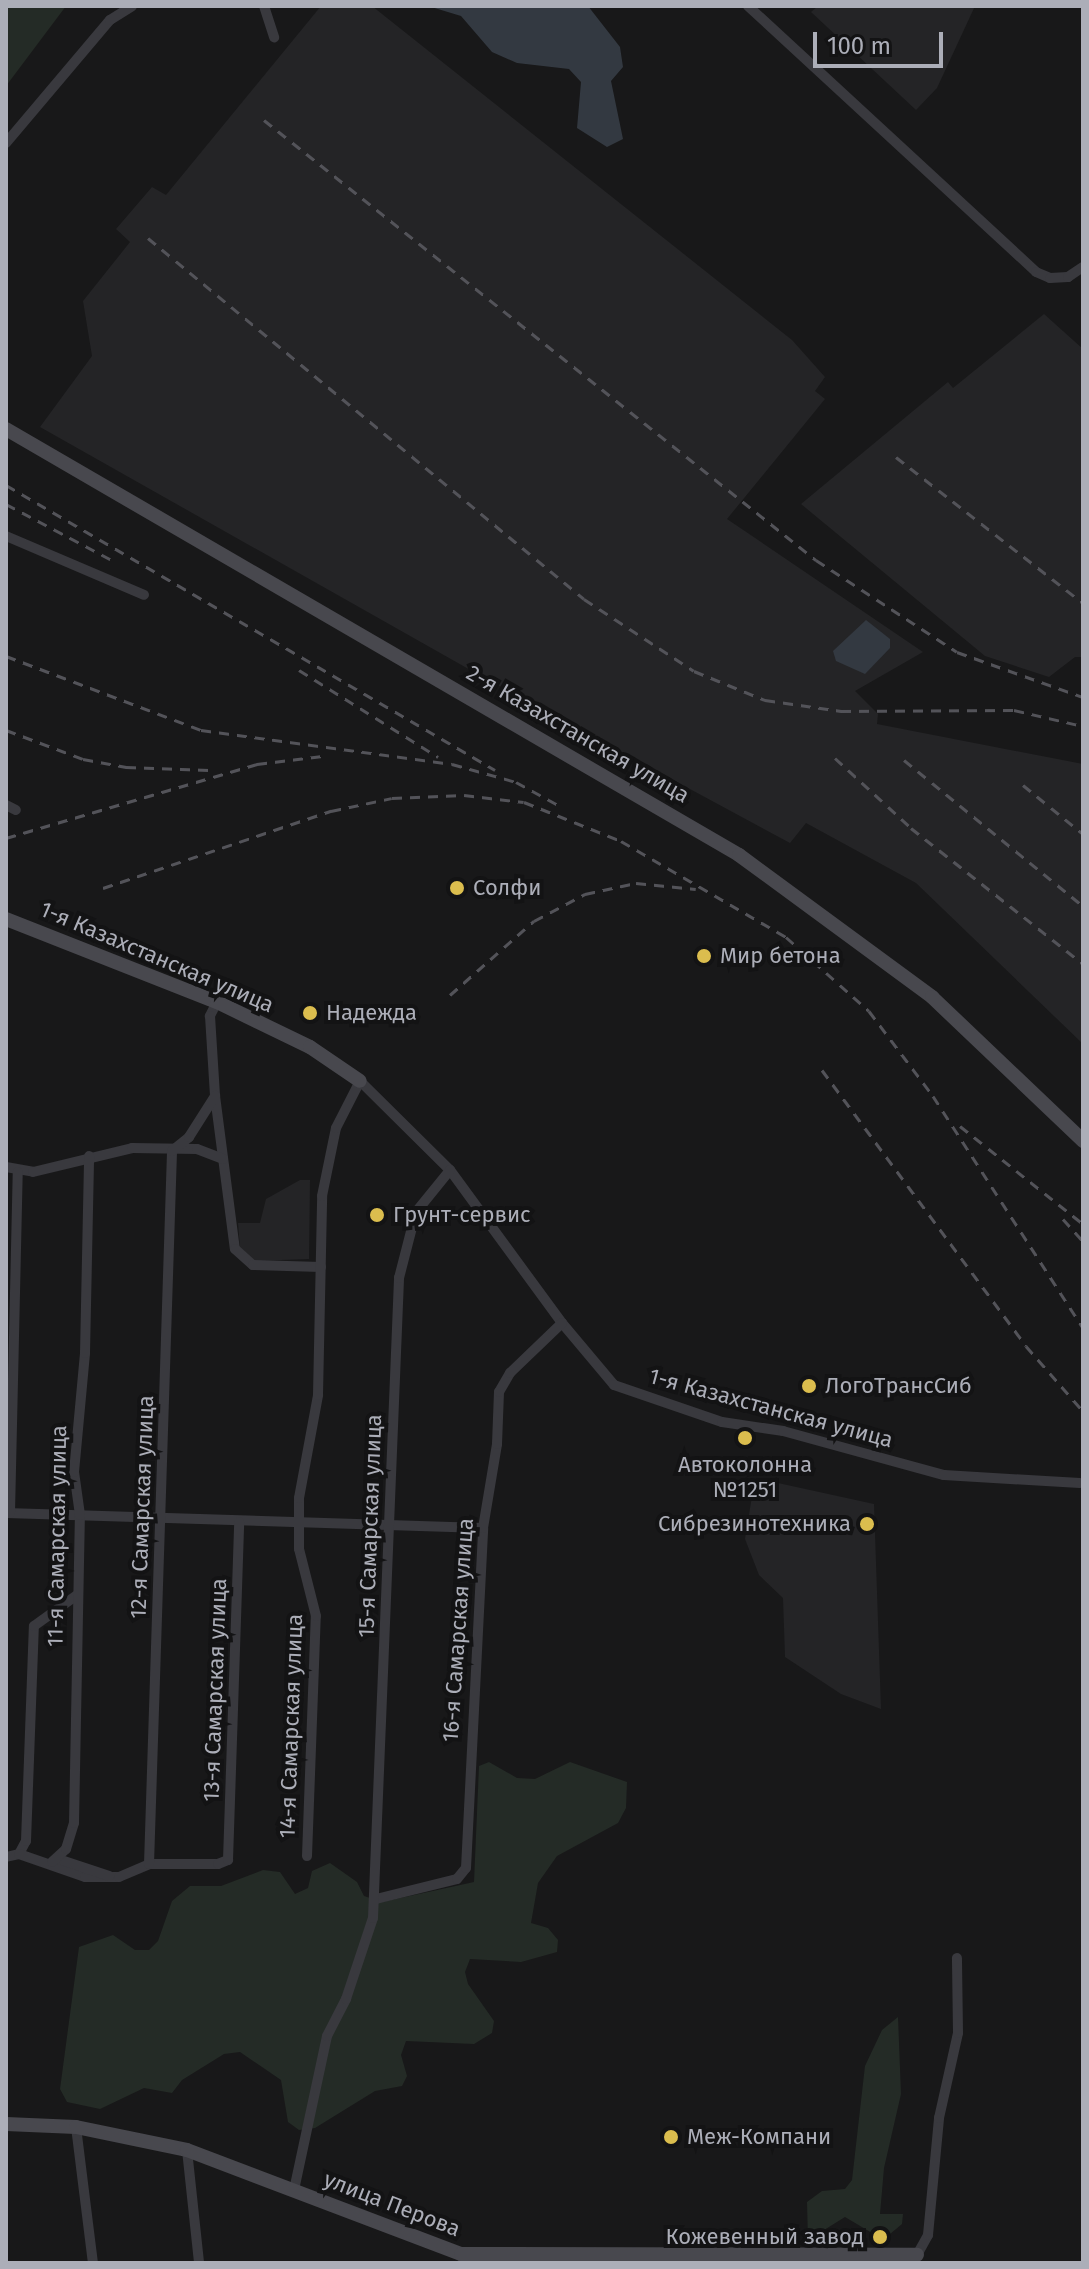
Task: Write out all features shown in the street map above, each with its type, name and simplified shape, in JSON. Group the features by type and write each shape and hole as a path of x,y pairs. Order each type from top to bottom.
{"street":[{"path":"6,143 110,20 132,6"},
{"path":"264,6 274,37"},
{"path":"748,6 1036,272 1050,278 1068,277 1083,267"},
{"name":"2-я Казахстанская улица","path":"6,429 739,855 932,997 1083,1141"},
{"path":"6,536 144,595"},
{"name":"1-я Казахстанская улица","path":"6,919 217,1002 310,1047 360,1081 450,1170 562,1323 614,1385 708,1418 783,1431 944,1475 1080,1483"},
{"path":"217,1002 210,1016 215,1096 235,1249 242,1260 253,1265 321,1267"},
{"name":"14-я Самарская улица","path":"307,1856 316,1616 312,1586 301,1560 298,1524 318,1395 327,1165 336,1128 360,1081"},
{"path":"172,1151 189,1137 215,1096"},
{"path":"6,1167 18,1172 132,1148 197,1149 223,1159"},
{"name":"12-я Самарская улица","path":"149,1864 172,1151"},
{"name":"11-я Самарская улица","path":"55,1861 74,1823 80,1515 74,1472 85,1353 89,1156"},
{"name":"15-я Самарская улица","path":"294,2190 327,2036 368,1938 376,1899 399,1278 416,1212 450,1170"},
{"path":"18,1172 11,1267 8,1513 483,1528"},
{"name":"16-я Самарская улица","path":"376,1899 457,1879 466,1868 483,1528 502,1384 562,1323"},
{"name":"13-я Самарская улица","path":"149,1864 218,1864 228,1860 239,1522"},
{"path":"19,1854 26,1841 34,1626 77,1595"},
{"path":"6,1857 19,1854 55,1861 71,1874 111,1877 149,1864"},
{"path":"917,2255 928,2235 939,2118 958,2033 957,1958"},
{"name":"улица Перова","path":"6,2124 76,2127 187,2150 461,2254 917,2255"},
{"path":"76,2127 93,2263"},
{"path":"187,2150 199,2263"}],"shaded area":[{"path":"6,6 66,6 6,86"},
{"path":"321,6 372,6 792,340 825,377 815,391 825,399 727,519 923,652 855,691 878,714 877,724 1083,764 1083,1044 916,883 806,823 790,843 488,680 40,427 92,356 83,301 130,242 116,229 152,187 166,195"},
{"path":"428,6 588,6 620,47 623,67 611,81 623,139 607,147 577,128 581,82 569,69 517,63 492,52 461,16"},
{"path":"818,6 975,6 937,88 916,110 811,12"},
{"path":"1044,314 1083,349 1083,657 1075,657 1049,677 985,656 801,504 948,382 953,388"},
{"path":"866,620 890,639 890,648 865,674 836,661 833,651"},
{"path":"300,1180 310,1180 309,1259 254,1261 240,1248 238,1223 260,1223 266,1199"},
{"path":"755,1478 874,1504 881,1709 841,1694 785,1657 783,1598 759,1575 745,1539"},
{"path":"489,1762 517,1778 535,1779 570,1762 627,1782 626,1808 618,1823 557,1856 538,1883 531,1923 548,1928 558,1940 557,1952 521,1962 470,1959 465,1972 468,1984 494,2021 492,2033 474,2044 406,2041 401,2055 407,2076 402,2086 375,2091 315,2128 299,2130 288,2122 281,2080 240,2052 224,2054 182,2080 172,2093 144,2088 100,2109 67,2102 60,2089 79,1947 113,1935 135,1950 149,1950 158,1941 172,1901 190,1886 221,1886 263,1870 280,1872 295,1894 308,1888 312,1871 330,1863 357,1882 364,1896 382,1902 474,1882 479,1766"},
{"path":"898,2017 901,2094 884,2168 880,2214 903,2214 902,2224 890,2234 872,2233 845,2217 808,2240 807,2202 822,2191 845,2189 852,2180 865,2066 882,2030"}],"railway":[{"path":"264,120 816,560 957,652 1083,697"},
{"path":"148,238 584,599 694,671 765,700 841,711 1014,710 1083,726"},
{"path":"896,457 1083,603"},
{"path":"6,485 495,770"},
{"path":"6,504 110,559"},
{"path":"6,656 201,730 452,764 516,782 558,805"},
{"path":"299,670 438,757"},
{"path":"6,730 83,759 126,767 209,770"},
{"path":"6,838 257,764 323,756"},
{"path":"835,758 911,828 1083,964"},
{"path":"904,760 1083,906"},
{"path":"1023,785 1083,834"},
{"path":"103,888 331,811 392,798 464,795 524,802 621,841 786,937 869,1011 933,1096 1083,1328"},
{"path":"450,995 534,921 585,894 636,883 696,889"},
{"path":"822,1070 1026,1346 1083,1411"},
{"path":"960,1126 1083,1224"},
{"path":"1063,1219 1083,1241"}],"place":[{"name":"Солфи","path":"457,888"},
{"name":"Мир бетона","path":"704,956"},
{"name":"Надежда","path":"310,1013"},
{"name":"Грунт-сервис","path":"377,1215"},
{"name":"ЛогоТрансСиб","path":"809,1386"},
{"name":"Автоколонна №1251","path":"745,1438"},
{"name":"Сибрезинотехника","path":"867,1524"},
{"name":"Меж-Компани","path":"671,2137"},
{"name":"Кожевенный завод","path":"880,2237"}]}
